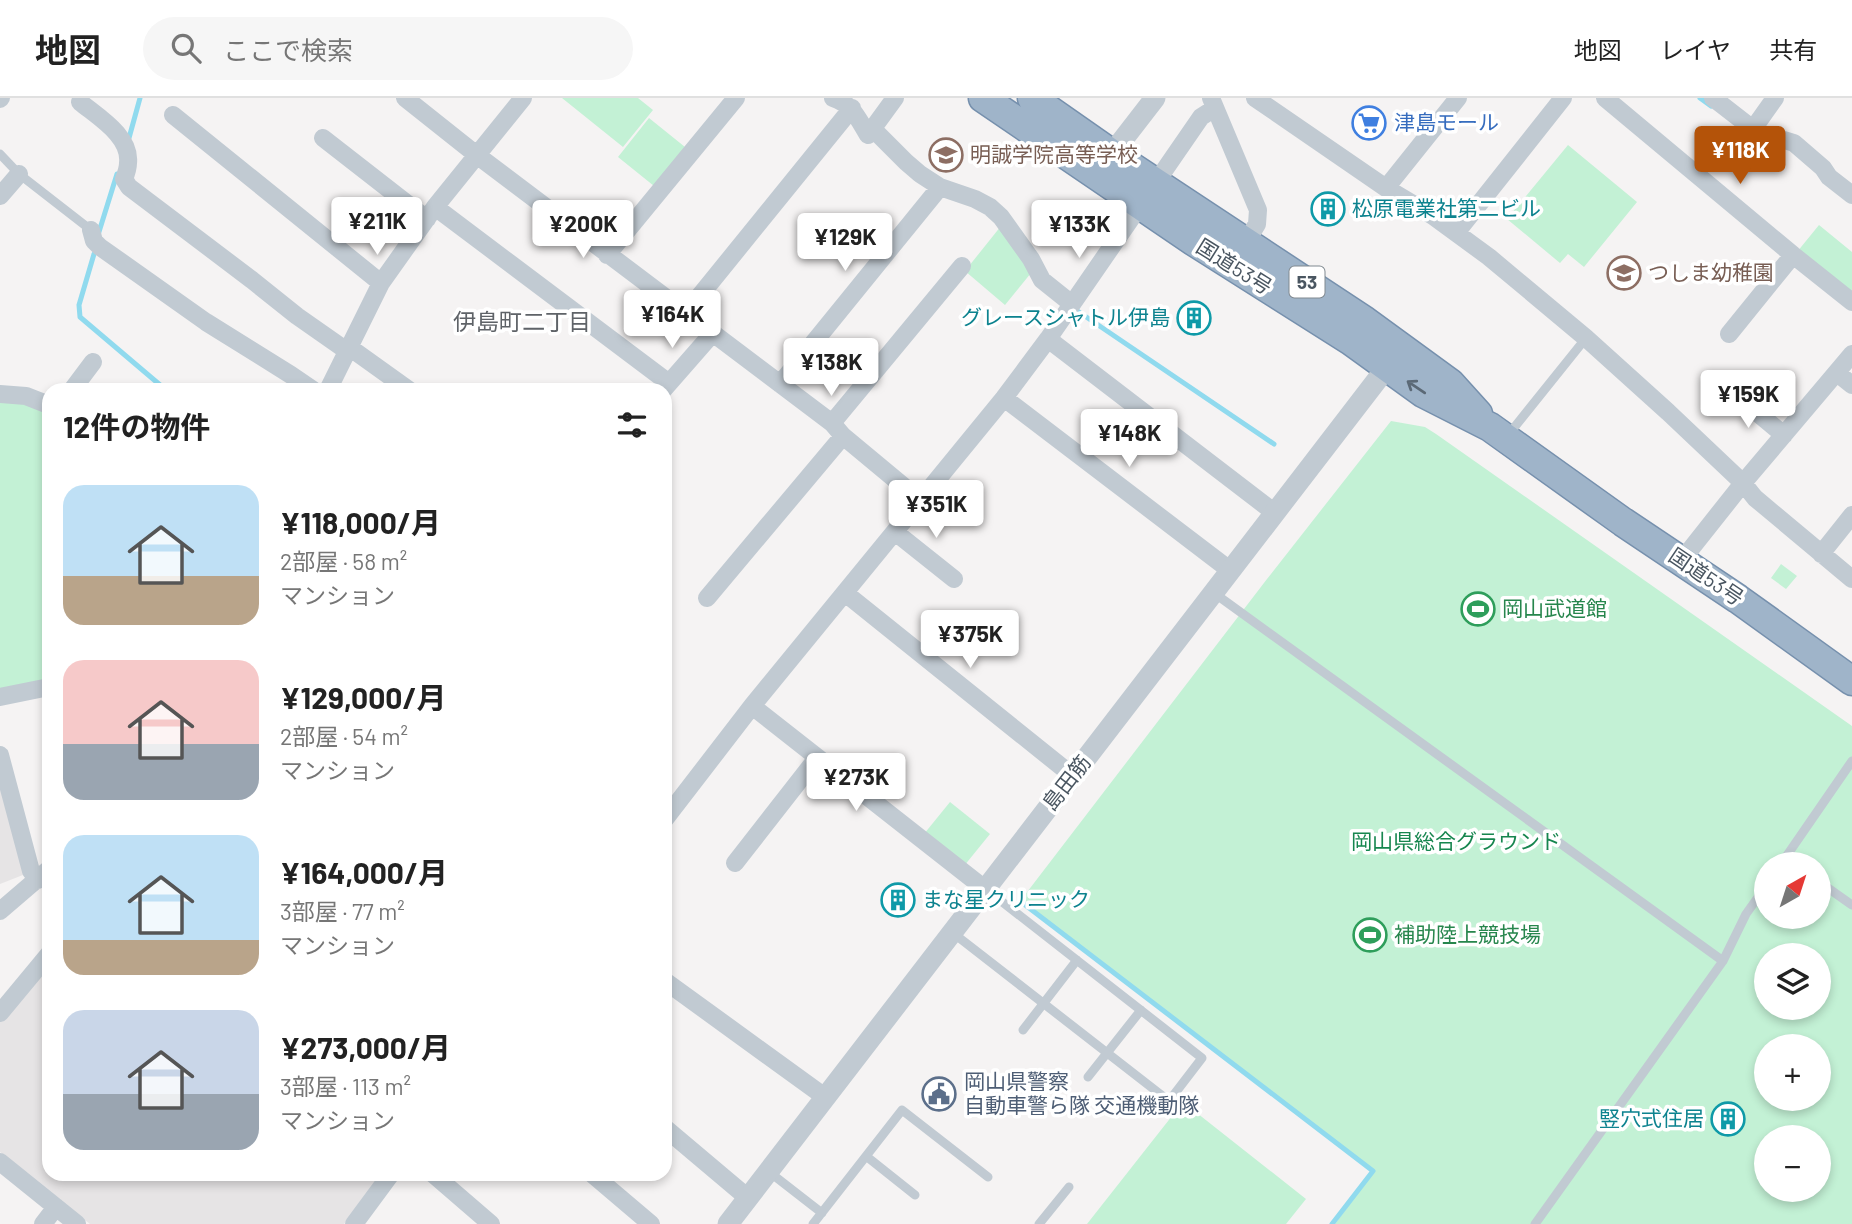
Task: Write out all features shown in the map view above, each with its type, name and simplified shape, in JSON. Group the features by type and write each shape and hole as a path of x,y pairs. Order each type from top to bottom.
{"highway":[{"name":"国道53号","path":"983,98 1105,164 1149,193 1193,241 1351,341 1423,393 1498,433 1852,681"},
{"name":"53","path":"1014,98 1105,164"},
{"name":"国道53号","path":"1032,98 1105,164"},
{"name":"53","path":"1149,193 1243,247 1380,348 1386,356 1387,367"},
{"name":"国道53号","path":"1243,247 1356,315 1450,383 1498,433"}],"street":[{"path":"405,98 607,255 780,384 920,500"},
{"path":"331,383 382,283 431,213 523,98"},
{"path":"607,255 736,98"},
{"path":"832,98 852,108 868,135 895,98"},
{"path":"1105,164 1155,98"},
{"path":"1386,188 1458,98"},
{"path":"1456,233 1563,98"},
{"path":"1605,98 1852,302"},
{"path":"1713,98 1753,129 1794,143 1852,195"},
{"path":"1753,129 1776,98"},
{"path":"1265,101 1386,188 1433,216 1489,257 1586,338 1744,483 1755,498 1852,579"},
{"path":"80,102 117,133 127,147 129,160 124,179 129,187 297,316 399,383"},
{"path":"672,810 752,706 1004,398 1213,103 1258,210 1257,224 1243,247"},
{"path":"685,314 852,108"},
{"path":"173,115 382,283"},
{"path":"872,128 920,174 940,187 990,207 1001,217 1031,259 1042,280 1072,304"},
{"path":"323,138 431,213 661,383"},
{"path":"0,196 19,174"},
{"path":"780,384 940,187"},
{"path":"91,230 94,241 100,247 206,322 302,383"},
{"path":"1729,334 1793,255"},
{"path":"707,598 962,266"},
{"path":"669,383 712,334"},
{"path":"1048,339 1275,513"},
{"path":"1682,560 1852,354"},
{"path":"1387,367 1401,358 1415,358"},
{"path":"77,383 93,362"},
{"name":"島田筋","path":"728,1224 1387,367"},
{"path":"1837,373 1852,385"},
{"path":"0,394 26,396 42,402"},
{"path":"1736,395 1784,435"},
{"path":"1004,398 1231,571"},
{"path":"1821,554 1852,515"},
{"path":"895,532 954,579"},
{"path":"845,593 1073,776"},
{"path":"0,697 42,689"},
{"path":"752,706 985,889"},
{"path":"0,755 31,872 42,875"},
{"path":"735,863 817,758"},
{"path":"0,911 42,876"},
{"path":"0,1013 42,962"},
{"path":"672,986 825,1097"},
{"path":"672,1134 748,1198"},
{"path":"0,1162 77,1224"},
{"path":"354,1224 386,1181"},
{"path":"440,1181 484,1222"},
{"path":"600,1181 651,1224"},
{"path":"43,1224 56,1207"}],"lane":[{"path":"0,154 19,174 91,230"},
{"path":"1498,433 1586,338"},
{"path":"1214,593 1723,961"},
{"path":"1789,852 1852,761"},
{"path":"952,933 1169,1101 1186,1080 1202,1058 985,889"},
{"path":"1831,890 1852,905"},
{"path":"1535,1224 1723,961 1754,903"},
{"path":"1023,1030 1077,960"},
{"path":"1088,1077 1140,1010"},
{"path":"813,1224 902,1110 988,1177"},
{"path":"866,1156 915,1195"},
{"path":"768,1171 822,1213"},
{"path":"1039,1224 1069,1187"}],"shaded area":[{"path":"0,769 28,873 0,884"},
{"path":"42,968 42,1181 378,1181 344,1224 90,1224 0,1152 0,1019"}],"green space":[{"path":"562,98 638,98 653,110 623,147"},
{"path":"649,118 685,147 654,186 618,157"},
{"path":"1568,145 1637,202 1584,267 1568,254 1560,263 1507,219"},
{"path":"1819,225 1852,252 1852,294 1797,252"},
{"path":"1001,226 1031,273 1005,305 965,271"},
{"path":"0,400 27,404 42,410 42,684 0,692"},
{"name":"岡山県総合グラウンド","path":"1391,421 1425,427 1852,726 1852,1224 1335,1224 1374,1171 1021,900"},
{"path":"1781,564 1797,576 1786,589 1771,578"},
{"path":"950,802 990,834 964,866 924,834"},
{"path":"1183,1102 1306,1199 1286,1224 1087,1224"}],"waterway":[{"path":"129,138 140,98"},
{"path":"1700,98 1711,106"},
{"path":"1749,136 1758,142 1782,148"},
{"path":"98,235 117,174"},
{"path":"94,254 79,305 80,317 158,383"},
{"path":"1076,310 1274,444"},
{"path":"1020,901 1373,1171 1332,1224"}],"place":[{"name":"津島モール","path":"1369,123"},
{"name":"明誠学院高等学校","path":"946,155"},
{"name":"松原電業社第二ビル","path":"1328,209"},
{"name":"つしま幼稚園","path":"1624,273"},
{"name":"グレースシャトル伊島","path":"1194,318"},
{"name":"岡山武道館","path":"1478,609"},
{"name":"まな星クリニック","path":"898,900"},
{"name":"補助陸上競技場","path":"1370,935"},
{"name":"岡山県警察 自動車警ら隊 交通機動隊","path":"939,1094"},
{"name":"竪穴式住居","path":"1728,1119"}],"district":[{"name":"伊島町二丁目","path":"522,322"}]}
